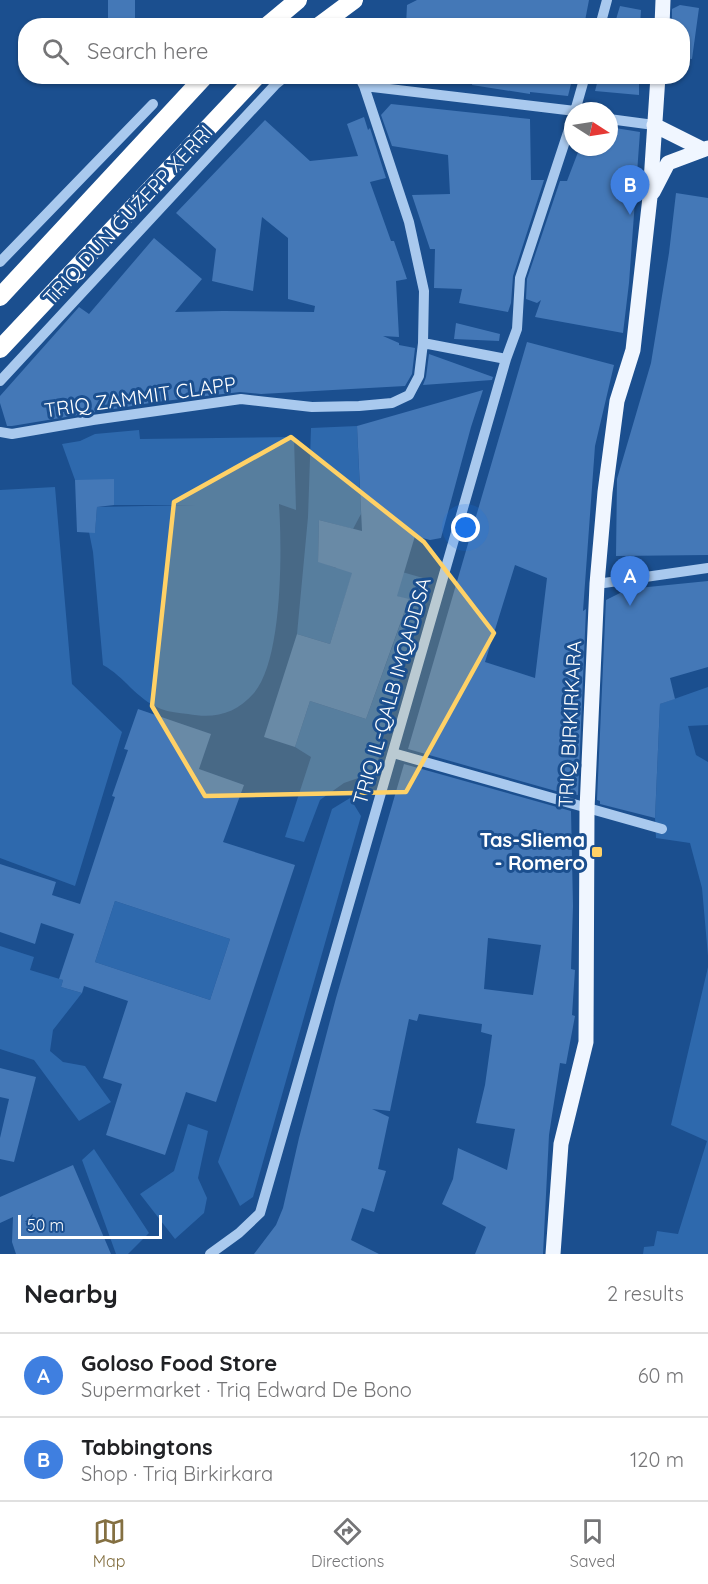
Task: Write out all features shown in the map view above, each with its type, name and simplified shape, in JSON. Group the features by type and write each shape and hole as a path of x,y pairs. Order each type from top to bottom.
{"highway":[{"path":"277,18 298,0"},
{"path":"330,18 354,0"},
{"path":"0,297 198,84"},
{"path":"0,349 249,84"}],"main road":[{"path":"662,18 663,0"},
{"name":"TRIQ BIRKIRKARA","path":"553,1254 561,1144 586,1042 587,809 597,584 605,492 617,401 633,350 650,197 657,84"},
{"name":"TRIQ BIRKIRKARA","path":"654,125 706,152"},
{"name":"TRIQ BIRKIRKARA","path":"650,197 668,163 706,152"}],"street":[{"path":"602,18 607,0"},
{"name":"TRIQ DUN ǴUŹEPP XERRI","path":"0,381 269,84"},
{"path":"362,84 409,222 424,291 423,343 506,359"},
{"path":"382,84 564,109"},
{"path":"578,102 583,84"},
{"path":"0,262 153,105"},
{"path":"618,120 654,125"},
{"name":"TRIQ IL-QALB IMQADDSA","path":"210,1254 260,1214 506,359 517,329 520,278 564,144"},
{"name":"TRIQ ZAMMIT CLAPP","path":"0,432 12,434 241,399 312,407 392,404 409,395 419,376 423,343"},
{"path":"597,584 708,568"},
{"path":"393,753 662,829"}],"highlighted area":[{"path":"291,437 424,542 494,633 406,792 205,796 152,706 174,502"}],"shaded area":[{"path":"357,426 361,514 353,529 319,520 318,561 336,568 343,555 430,580 384,730 378,762 367,775 344,783 320,800 304,842 285,837 311,757 295,747 310,701 366,719 409,600 350,581 330,644 297,634 308,517 311,428"},
{"path":"139,430 140,439 294,437 296,510 279,504 280,574 271,655 264,677 254,693 240,706 224,713 207,716 161,709 144,699 118,675 103,665 93,552 89,532 95,532 97,507 195,505 114,505 114,480 75,480 62,444 80,441 95,434"},
{"path":"55,487 72,684 122,732 75,886 0,858 0,490"},
{"path":"708,687 708,725 688,726 696,755 708,762 708,956 702,888 690,843 656,838 655,818 660,704"},
{"path":"350,798 361,816 253,1197 240,1206 218,1162 332,809"},
{"path":"115,901 230,939 210,1000 95,962"},
{"path":"0,946 34,957 30,970 63,980 61,987 82,993 53,1030 50,1051 63,1062 85,1066 111,1102 79,1121 34,1060 0,1049"},
{"path":"708,967 708,1254 643,1254 644,1247 654,1246 657,1231 678,1234 707,1141 671,1125"},
{"path":"188,1124 208,1131 198,1178 207,1198 204,1213 175,1239 140,1194 174,1171"},
{"path":"94,1149 149,1233 128,1254 116,1254 82,1160"}],"building":[{"path":"108,0 135,0 135,18 108,18"},
{"path":"417,0 589,0 586,18 406,18 407,5"},
{"path":"680,5 699,8 692,59 690,59 690,18 672,18 672,9"},
{"path":"620,6 641,10 640,18 616,18"},
{"path":"571,84 568,96 530,92 530,94 472,85"},
{"path":"597,84 639,84 639,95 595,91"},
{"path":"391,104 530,119 531,180 544,180 513,276 508,312 459,303 462,289 434,288 435,249 430,249 412,195 450,194 448,155 392,146 381,115"},
{"path":"364,117 368,130 370,128 386,178 370,182 407,279 396,281 399,337 383,336 399,345 415,348 412,374 405,386 261,394 240,392 156,402 7,426 0,396 79,307 89,314 154,238 202,279 175,312 314,312 315,306 288,299 288,238 262,217 253,291 212,281 216,249 176,213 265,120 310,161 358,156 347,124"},
{"path":"618,128 640,132 623,333 535,317 541,300 537,303 526,299 527,279 560,181 567,181 577,156 618,156"},
{"path":"676,193 708,198 708,555 616,556 617,479 651,363 669,253"},
{"path":"456,323 500,334 499,341 454,339"},
{"path":"527,342 614,365 595,446 583,611 586,609 578,795 570,793 570,795 408,749","holes":["515,565 547,578 535,678 485,662"]},
{"path":"429,354 493,377 492,380 423,385"},
{"path":"483,390 441,538 430,540 415,536 397,596 409,599 366,719 310,701 295,747 264,737 297,634 330,644 352,573 318,562 319,520 362,531 357,426"},
{"path":"114,479 114,505 97,507 95,533 77,532 75,480"},
{"path":"708,581 708,667 670,678 675,699 660,704 655,818 600,804 597,800 606,600 628,589"},
{"path":"138,709 211,734 199,769 244,785 223,842 295,865 216,1102 186,1092 165,1155 106,1135 122,1084 103,1078 128,1001 84,986 82,993 61,987 63,980 59,979 74,934 41,923 35,944 0,932 0,864 56,882 52,895 80,904 115,797 112,796 128,750 124,749","holes":["115,901 230,939 210,1000 95,962"]},
{"path":"404,764 571,811 573,906 571,969 575,970 572,1015 575,1016 566,1064 560,1063 549,1135 543,1254 475,1254 486,1227 442,1204 453,1179 458,1148 507,1170 515,1129 476,1123 485,1085 492,1035 481,1032 482,1024 419,1014 417,1021 409,1019 390,1111 372,1109 389,1117 378,1169 386,1171 374,1212 362,1208 351,1240 379,1254 254,1254 276,1225 283,1208 336,998","holes":["488,938 541,945 533,995 484,989"]},
{"path":"0,1068 36,1077 14,1162 0,1159 0,1138 9,1099 0,1097"},
{"path":"73,1165 111,1254 16,1254 12,1242 13,1217 0,1223 0,1197"}],"place":[{"name":"Tabbingtons","path":"630,215"},
{"name":"Goloso Food Store","path":"630,606"},
{"name":"Tas-Sliema - Romero","path":"597,852"}]}
